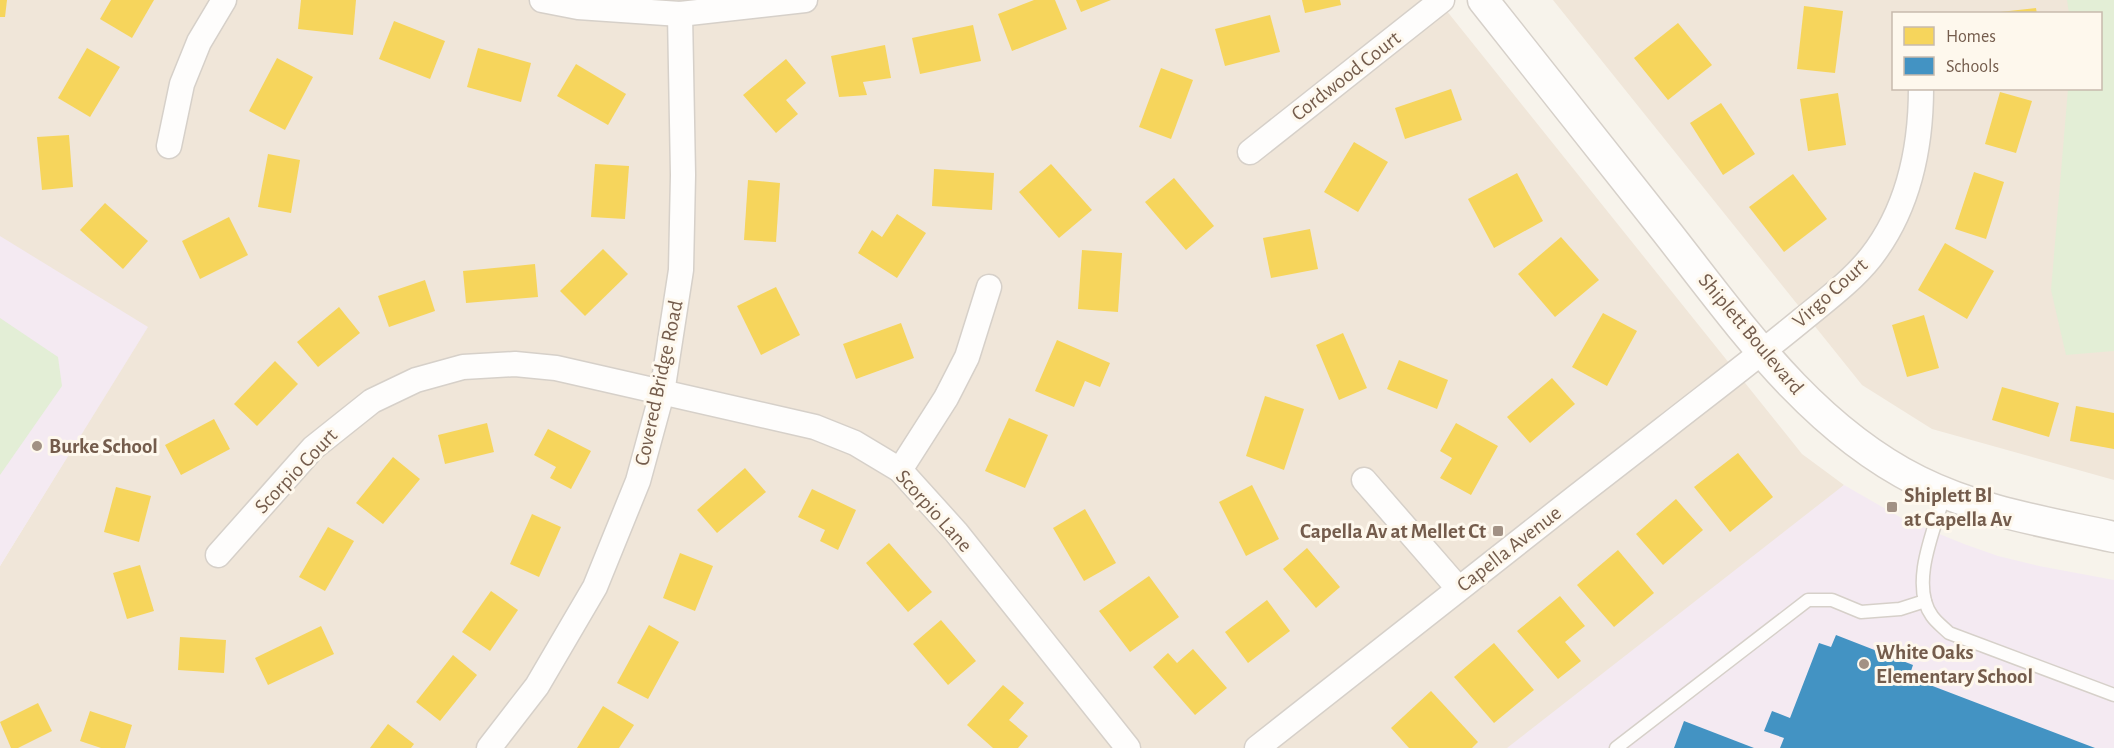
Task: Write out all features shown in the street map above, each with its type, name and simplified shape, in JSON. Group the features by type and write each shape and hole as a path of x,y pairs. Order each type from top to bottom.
{"street":[{"path":"169,146 182,84 198,42 224,0"},
{"path":"542,0 578,7 680,14 806,0"},
{"name":"Cordwood Court","path":"1250,152 1442,0"},
{"name":"Shiplett Boulevard","path":"1483,0 1762,352 1823,416 1874,454 1918,481 2007,514 2114,537"},
{"name":"Covered Bridge Road","path":"489,748 537,686 595,587 638,482 662,393 681,270 683,175 680,14"},
{"name":"Virgo Court","path":"1762,352 1832,295 1871,256 1887,232 1904,198 1915,164 1919,145 1921,90"},
{"path":"900,470 946,398 967,357 989,287"},
{"name":"Capella Avenue","path":"1257,748 1458,588 1762,352"},
{"name":"Scorpio Court","path":"218,555 313,448 372,401 416,380 463,367 515,364 556,368 662,393"},
{"name":"Scorpio Lane","path":"662,393 815,427 855,443 900,470 956,532 1128,748"},
{"path":"1364,480 1458,588"}],"lane":[{"path":"1946,492 1924,564 1922,594 1932,616 1949,633 2114,695"},
{"path":"1616,748 1808,600 1832,600 1861,612 1900,609 1925,601"}],"shaded area":[{"path":"0,0 1438,0 1802,454 1844,485 1570,748 0,748 0,566 147,327 0,239"},
{"path":"1553,0 2114,0 2114,480 1932,429 1862,385"},
{"name":"Burke School","path":"0,236 148,327 0,566"},
{"name":"White Oaks Elementary School","path":"1844,485 1905,520 1998,556 2114,580 2114,748 1507,748"}],"green space":[{"path":"2067,0 2114,0 2114,351 2066,355 2051,290 2068,90 2102,90 2102,12 2069,12"},
{"path":"0,318 58,357 62,386 0,475"}],"building: Homes":[{"path":"0,0 7,0 5,17 0,17"},
{"path":"111,0 154,0 132,38 100,19"},
{"path":"301,0 356,0 353,35 298,29"},
{"path":"1034,0 1055,0 1067,29 1012,51 998,14"},
{"path":"1076,0 1111,0 1081,12"},
{"path":"1302,0 1340,0 1341,5 1305,13"},
{"path":"1804,6 1843,11 1835,73 1797,69"},
{"path":"2036,8 2037,12 2000,12"},
{"path":"1270,15 1280,52 1225,66 1215,29"},
{"path":"394,21 445,41 430,79 379,59"},
{"path":"1678,23 1712,65 1668,100 1634,58"},
{"path":"973,25 981,61 920,74 912,38"},
{"path":"885,45 891,78 863,82 867,95 839,97 831,56"},
{"path":"87,48 120,67 90,117 58,98"},
{"path":"478,48 531,63 521,102 467,87"},
{"path":"277,58 313,77 285,130 249,111"},
{"path":"786,59 806,83 786,100 798,114 776,133 743,95"},
{"path":"576,64 626,94 608,125 557,96"},
{"path":"1161,68 1193,80 1171,139 1139,127"},
{"path":"1451,89 1462,120 1405,139 1395,108"},
{"path":"2000,92 2032,101 2016,153 1985,144"},
{"path":"1838,93 1846,145 1808,151 1800,99"},
{"path":"1721,103 1755,154 1723,175 1690,123"},
{"path":"69,135 73,187 42,190 37,137"},
{"path":"1354,142 1388,162 1358,212 1324,192"},
{"path":"268,154 300,160 291,213 258,207"},
{"path":"595,164 629,166 625,219 591,217"},
{"path":"1051,164 1092,210 1059,238 1019,192"},
{"path":"934,169 994,173 992,210 932,206"},
{"path":"1974,172 2004,182 1986,239 1955,229"},
{"path":"1517,173 1543,221 1494,248 1468,199"},
{"path":"1793,174 1827,219 1784,252 1749,207"},
{"path":"1174,178 1214,226 1186,250 1145,202"},
{"path":"748,180 780,183 776,242 744,240"},
{"path":"105,203 148,241 123,269 80,230"},
{"path":"897,214 926,233 897,278 858,253 872,230 882,237"},
{"path":"229,217 248,255 200,279 182,241"},
{"path":"1310,229 1318,269 1271,278 1263,238"},
{"path":"1561,237 1599,280 1555,317 1518,274"},
{"path":"1945,243 1994,271 1967,319 1918,290"},
{"path":"603,249 628,274 585,316 560,291"},
{"path":"1082,250 1122,253 1118,312 1078,309"},
{"path":"535,264 538,297 466,303 463,271"},
{"path":"425,280 435,311 389,327 378,296"},
{"path":"776,287 800,335 761,355 737,306"},
{"path":"339,307 360,333 318,367 297,342"},
{"path":"1603,313 1637,331 1607,386 1572,367"},
{"path":"1924,315 1939,368 1907,377 1892,325"},
{"path":"901,323 914,358 856,379 843,344"},
{"path":"1343,333 1367,388 1339,400 1316,345"},
{"path":"1057,340 1110,363 1100,387 1085,381 1074,407 1035,391"},
{"path":"1399,360 1448,380 1437,409 1387,389"},
{"path":"275,361 298,384 257,426 234,404"},
{"path":"1552,378 1575,404 1530,443 1507,417"},
{"path":"2002,387 2059,403 2049,437 1992,420"},
{"path":"1265,396 1304,409 1284,470 1246,456"},
{"path":"2076,406 2114,413 2114,449 2070,441"},
{"path":"1009,418 1048,435 1025,488 985,471"},
{"path":"214,419 230,449 181,475 165,445"},
{"path":"487,423 494,452 445,464 438,435"},
{"path":"1456,423 1498,446 1471,495 1440,478 1452,458 1440,451"},
{"path":"548,429 591,451 571,489 550,478 556,467 534,455"},
{"path":"1738,453 1773,497 1730,532 1694,487"},
{"path":"393,457 420,479 383,524 356,503"},
{"path":"745,468 766,492 717,533 697,510"},
{"path":"1252,485 1279,539 1246,556 1219,502"},
{"path":"116,487 151,496 139,542 104,532"},
{"path":"812,489 856,510 838,550 820,541 825,530 798,517"},
{"path":"1676,499 1703,530 1663,565 1636,534"},
{"path":"1085,509 1116,563 1084,581 1053,528"},
{"path":"532,514 561,527 539,577 510,564"},
{"path":"328,527 354,541 325,591 299,577"},
{"path":"889,543 932,592 908,612 866,563"},
{"path":"1307,548 1340,587 1316,608 1283,569"},
{"path":"1618,550 1654,593 1614,627 1577,585"},
{"path":"680,553 713,566 695,611 663,598"},
{"path":"140,565 154,611 127,619 113,573"},
{"path":"1149,576 1179,617 1130,652 1099,611"},
{"path":"491,591 518,610 490,651 462,632"},
{"path":"1560,596 1585,626 1565,642 1581,661 1558,679 1517,631"},
{"path":"1267,600 1290,631 1248,663 1225,632"},
{"path":"941,620 976,661 948,685 913,644"},
{"path":"649,625 679,642 648,699 617,683"},
{"path":"321,626 334,654 268,685 255,658"},
{"path":"180,637 226,640 224,673 178,670"},
{"path":"1494,643 1534,690 1494,723 1454,677"},
{"path":"1193,649 1227,688 1195,715 1153,667 1168,653 1177,663"},
{"path":"453,655 477,675 440,721 416,702"},
{"path":"1003,685 1024,703 1009,720 1028,736 1018,748 993,748 967,725"},
{"path":"1431,691 1478,742 1472,748 1409,748 1391,728"},
{"path":"38,703 52,731 18,748 11,748 0,722"},
{"path":"603,706 634,725 619,748 577,748"},
{"path":"90,711 132,725 125,748 101,748 80,741"},
{"path":"388,724 414,744 411,748 370,748"}],"building: Schools":[{"path":"1836,635 1913,665 1909,677 2095,748 1780,748 1784,738 1764,731 1772,711 1790,718 1819,643 1831,647"},
{"path":"1684,721 1754,748 1674,748"}],"place":[{"name":"Burke School","path":"37,446"},
{"name":"Shiplett Bl at Capella Av","path":"1892,507"},
{"name":"Capella Av at Mellet Ct","path":"1498,531"},
{"name":"White Oaks Elementary School","path":"1864,664"}]}
